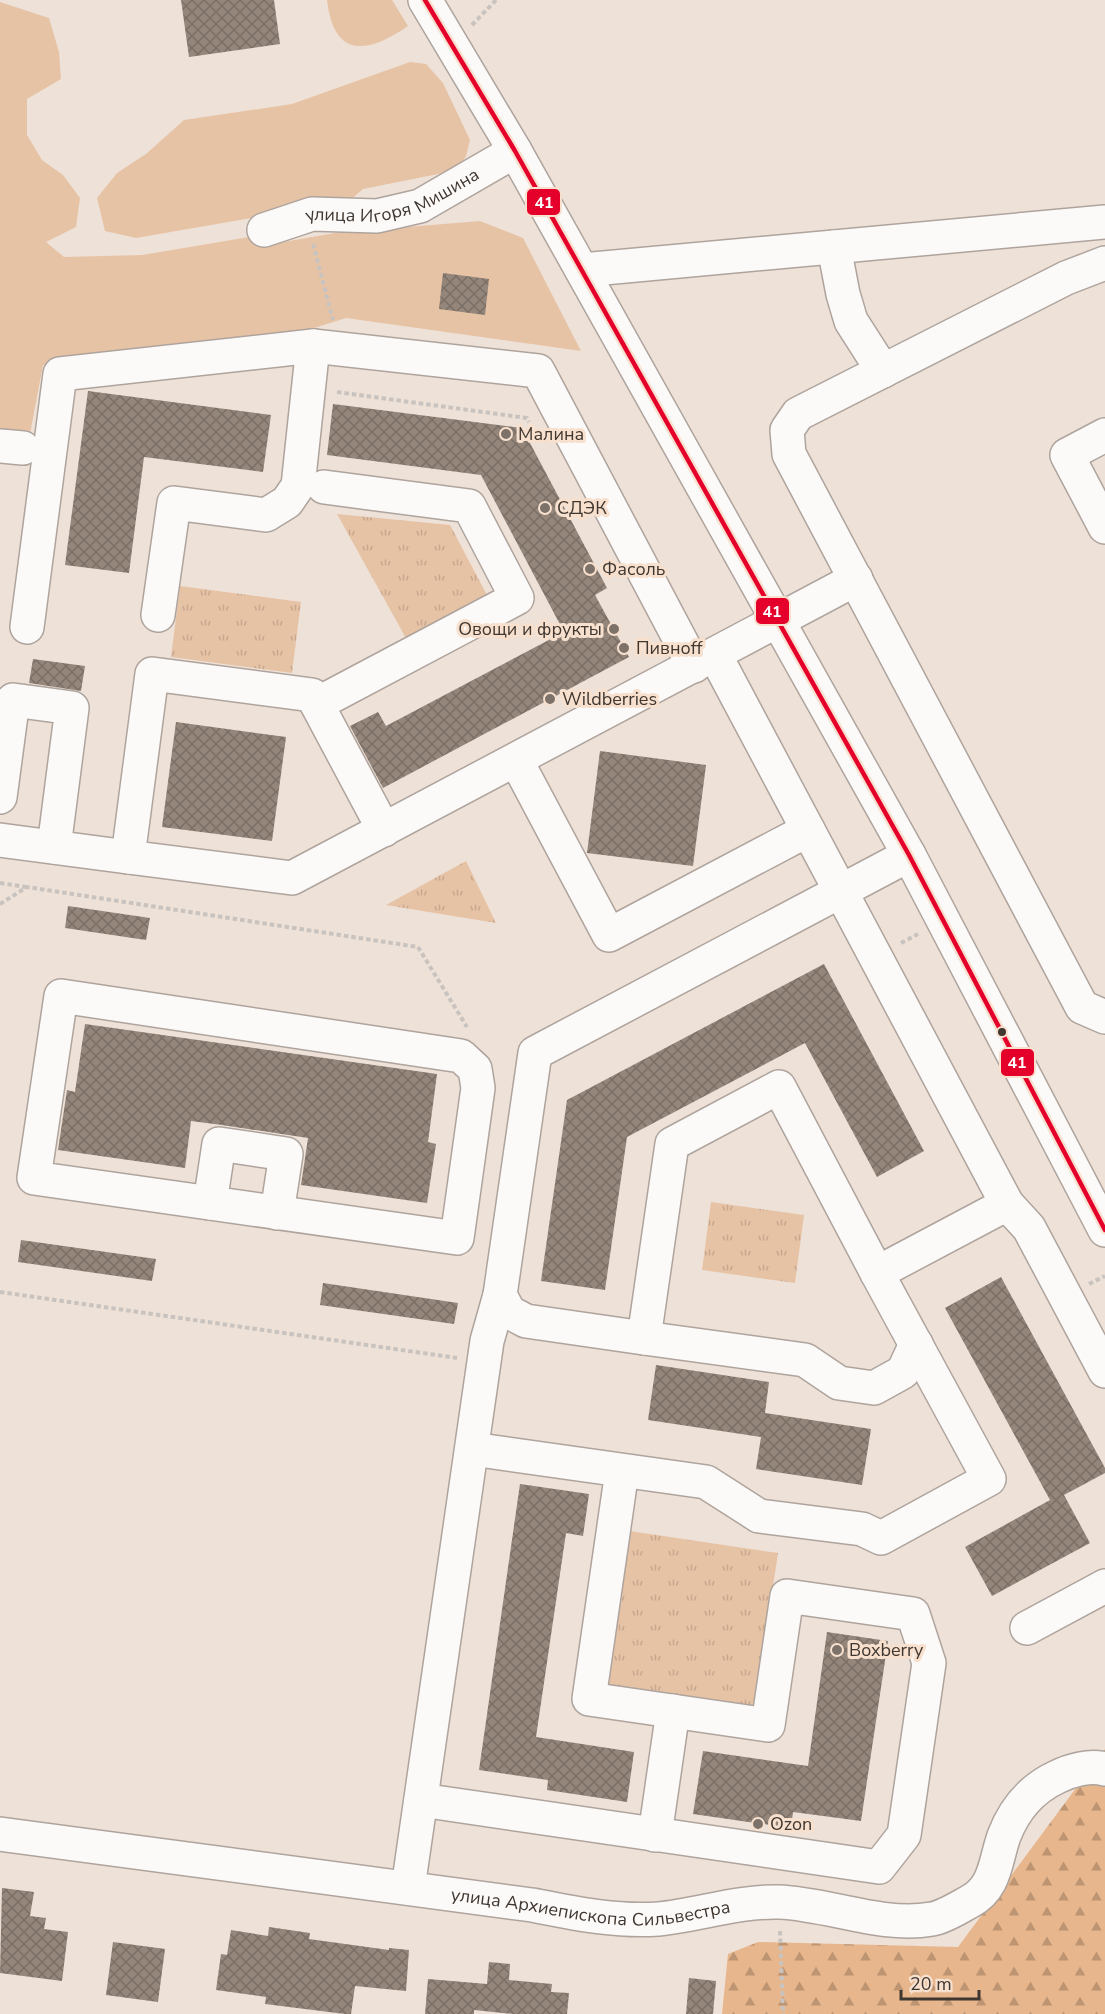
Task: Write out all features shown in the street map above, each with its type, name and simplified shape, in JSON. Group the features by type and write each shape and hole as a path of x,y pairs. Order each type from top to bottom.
{"street":[{"path":"425,0 515,151 909,855 1105,1230"},
{"name":"улица Игоря Мишина","path":"264,231 312,214 376,216 420,206 515,151"},
{"path":"582,270 1105,222"},
{"path":"834,247 843,294 852,321 883,371"},
{"path":"1105,263 1066,278 798,414 787,430 789,454 1082,1007 1105,1017"},
{"path":"158,615 174,503 266,515 287,502 298,486 313,346"},
{"path":"27,627 60,374 313,346 538,371 705,660 808,830 1007,1204 1029,1228 1105,1371"},
{"path":"1105,435 1067,455 1105,527"},
{"path":"317,704 518,598 469,506 324,487"},
{"path":"0,840 292,878 856,579"},
{"path":"128,857 152,674 312,695 384,830"},
{"path":"0,796 13,700 72,708 54,847"},
{"path":"516,760 609,935 808,830"},
{"path":"408,1888 488,1341 500,1295 535,1053 909,855"},
{"path":"61,996 461,1056 475,1069 478,1089 457,1238 210,1203 34,1178 61,996"},
{"path":"472,1449 706,1482 759,1516 861,1529 881,1538 989,1479 779,1087 672,1144 644,1338"},
{"path":"210,1203 219,1144 275,1152 286,1154 278,1213"},
{"path":"877,1273 1007,1204"},
{"path":"458,1230 470,1229 507,1237"},
{"path":"500,1295 509,1312 526,1320 805,1360 840,1383 874,1388 903,1372 916,1344"},
{"path":"421,1800 879,1867 904,1835 929,1663 913,1614 787,1596 768,1725 589,1699 622,1471"},
{"path":"1027,1628 1105,1587"},
{"path":"655,1834 674,1712"},
{"name":"улица Архиепископа Сильвестра","path":"0,1834 532,1905 596,1918 658,1919 734,1905 780,1902 903,1922 934,1918 972,1900 990,1884 997,1869 1004,1837 1019,1806 1042,1784 1068,1772 1098,1767 1105,1769"}],"path":[{"path":"327,391 527,418 532,428"},
{"path":"0,883 418,947 468,1028"},
{"path":"0,904 27,887"},
{"path":"0,1292 464,1359"},
{"path":"780,1902 783,2014"}],"green space":[{"path":"327,0 392,0 408,26 379,42 366,46 355,46 345,42 337,33"},
{"path":"0,2 49,18 59,52 61,79 27,99 27,135 42,160 63,175 80,198 76,227 46,242 64,257 142,255 255,236 278,243 335,233 480,221 523,238 581,351 346,318 311,329 43,365 30,434 0,436"},
{"path":"410,62 426,64 443,83 470,140 466,156 458,170 363,189 349,201 136,238 105,231 97,198 117,173 146,154 184,120 292,104"},
{"path":"337,514 450,525 488,597 407,640"},
{"path":"180,586 301,602 292,673 171,657"},
{"path":"466,861 496,923 386,905"},
{"path":"711,1202 804,1215 795,1283 702,1270"},
{"path":"623,1530 778,1553 755,1706 600,1684"},
{"path":"1105,1749 1105,2014 722,2014 728,1954 758,1942 958,1947"}],"building":[{"path":"181,0 274,0 280,44 189,57"},
{"path":"443,273 489,279 485,315 439,309"},
{"path":"88,391 271,415 263,472 144,457 129,573 65,565"},
{"path":"333,404 522,428 607,588 595,595 629,657 383,788 350,726 378,712 386,726 564,632 481,475 327,455"},
{"path":"33,659 85,666 81,691 29,683"},
{"path":"176,722 286,737 272,841 162,827"},
{"path":"600,751 706,765 693,866 587,853"},
{"path":"68,906 150,918 146,940 65,928"},
{"path":"824,964 924,1151 877,1177 805,1043 627,1137 605,1290 541,1281 567,1100"},
{"path":"85,1024 437,1074 428,1142 436,1144 427,1203 301,1185 308,1138 222,1125 191,1121 185,1168 58,1150 67,1090 75,1092"},
{"path":"21,1240 156,1259 152,1281 18,1262"},
{"path":"1001,1277 1105,1468 1105,1473 1064,1495 1090,1543 992,1596 965,1547 1050,1500 945,1308"},
{"path":"323,1283 458,1303 454,1324 320,1305"},
{"path":"656,1365 769,1382 765,1413 871,1429 862,1485 756,1469 761,1437 648,1420"},
{"path":"520,1484 589,1494 583,1536 566,1533 536,1737 634,1752 627,1802 547,1790 548,1780 479,1770"},
{"path":"827,1632 888,1641 861,1821 793,1812 791,1828 693,1814 703,1751 808,1766"},
{"path":"2,1888 34,1892 30,1916 46,1918 44,1929 68,1932 62,1981 0,1973"},
{"path":"269,1927 310,1933 309,1939 389,1950 389,1948 409,1950 406,1991 355,1986 351,2014 345,2014 265,2004 266,1997 216,1990 221,1954 227,1955 231,1930 268,1936"},
{"path":"113,1942 165,1949 158,2002 106,1995"},
{"path":"489,1962 510,1964 509,1980 552,1984 551,1992 569,1993 567,2014 513,2014 474,2010 474,2014 425,2014 428,1979 487,1984"},
{"path":"689,1978 716,1981 713,2014 686,2014"}],"transit line":[{"name":"41","path":"425,0 515,151 909,855 1105,1230"}],"place":[{"name":"Малина","path":"506,434"},
{"name":"СДЭК","path":"545,508"},
{"name":"Фасоль","path":"590,569"},
{"name":"Овощи и фрукты","path":"614,629"},
{"name":"Пивноff","path":"624,648"},
{"name":"Wildberries","path":"550,699"},
{"name":"Boxberry","path":"837,1650"},
{"name":"Ozon","path":"758,1824"}]}
